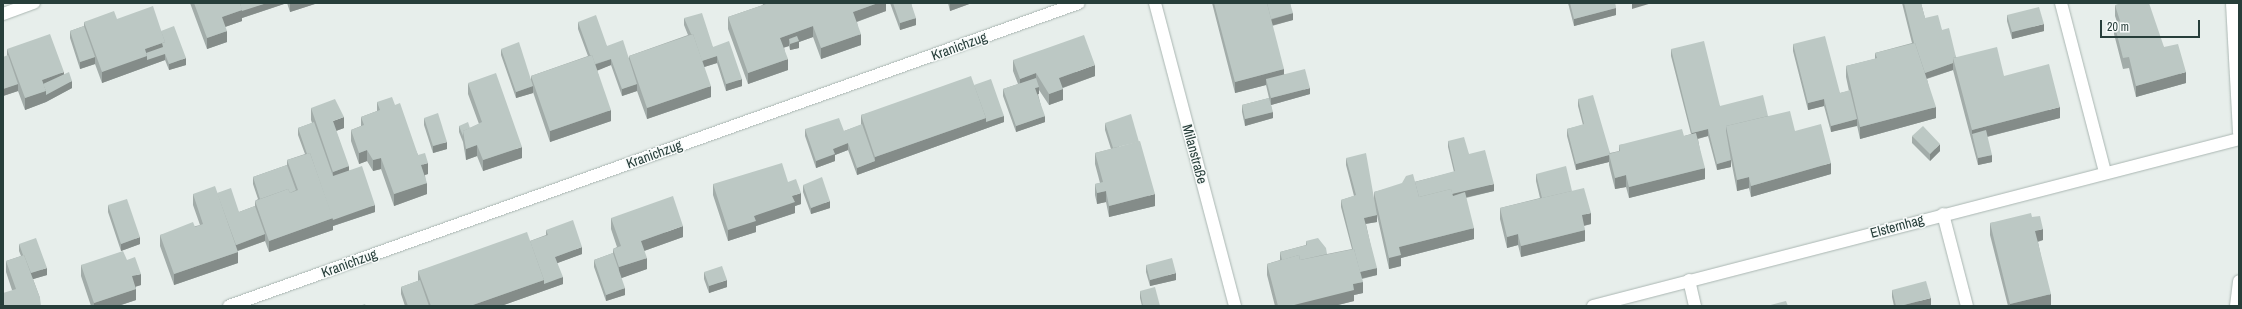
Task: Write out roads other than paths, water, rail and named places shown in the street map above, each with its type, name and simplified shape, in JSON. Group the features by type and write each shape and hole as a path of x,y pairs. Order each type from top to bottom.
{"street":[{"path":"3,14 34,3"},
{"name":"Kranichzug","path":"229,306 1079,3"},
{"name":"Milanstraße","path":"1155,3 1235,306"},
{"path":"2061,3 2105,172"},
{"path":"2232,3 2239,133"},
{"name":"Elsternhag","path":"1593,306 2105,172 2239,139"},
{"path":"1943,214 1967,306"},
{"path":"1688,280 1695,306"},
{"path":"2236,306 2239,281"}]}
